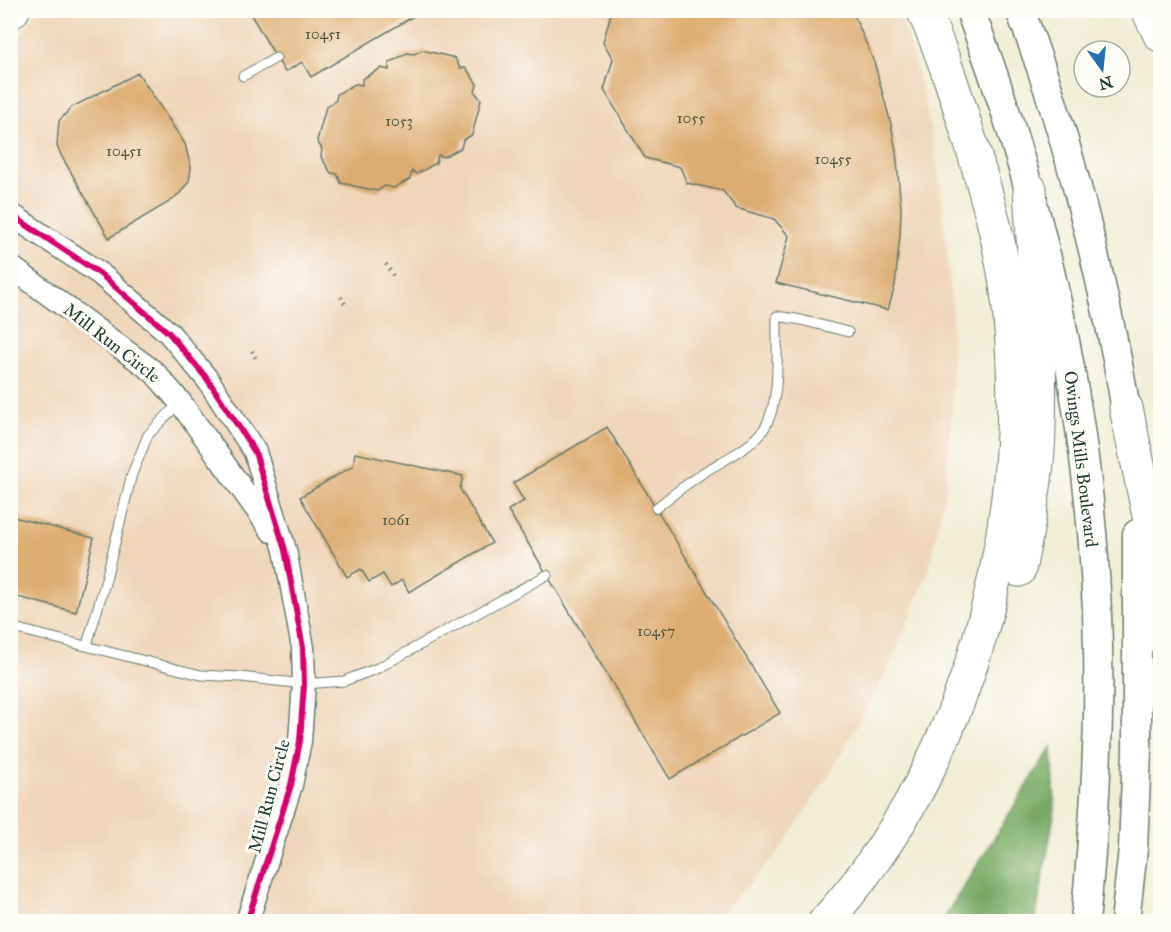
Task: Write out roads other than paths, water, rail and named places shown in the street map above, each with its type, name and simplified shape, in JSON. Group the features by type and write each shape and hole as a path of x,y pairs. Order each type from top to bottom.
{"highway":[{"path":"825,921 865,871 896,826 921,782 944,734 991,597 1008,505 1014,399 1006,287 991,211 976,157 945,63 923,10"},
{"path":"1148,10 1161,35"},
{"path":"845,921 873,889 898,853 951,764 988,680 1015,589 1034,491 1038,451 1040,375 1030,189"},
{"path":"1126,408 1149,516 1161,637"}],"main road":[{"name":"Owings Mills Boulevard","path":"970,10 1030,189 1068,353 1085,473 1098,646 1095,816 1085,921"},
{"path":"1020,10 1039,62 1082,200 1126,408 1137,527 1138,636 1134,827 1125,921"}],"street":[{"name":"Mill Run Circle","path":"10,214 99,273 169,333 196,364 255,452 285,550 303,648 304,684 300,741 291,785 247,921"},
{"name":"Mill Run Circle","path":"10,266 154,372 180,402 285,550"}],"lane":[{"path":"243,76 276,58"},
{"path":"656,508 688,483 752,442 763,430 771,413 777,378 777,316 848,332"},
{"path":"87,645 105,584 132,474 148,435 180,402"},
{"path":"10,627 201,675 304,684 344,681 378,668 547,575"}]}
